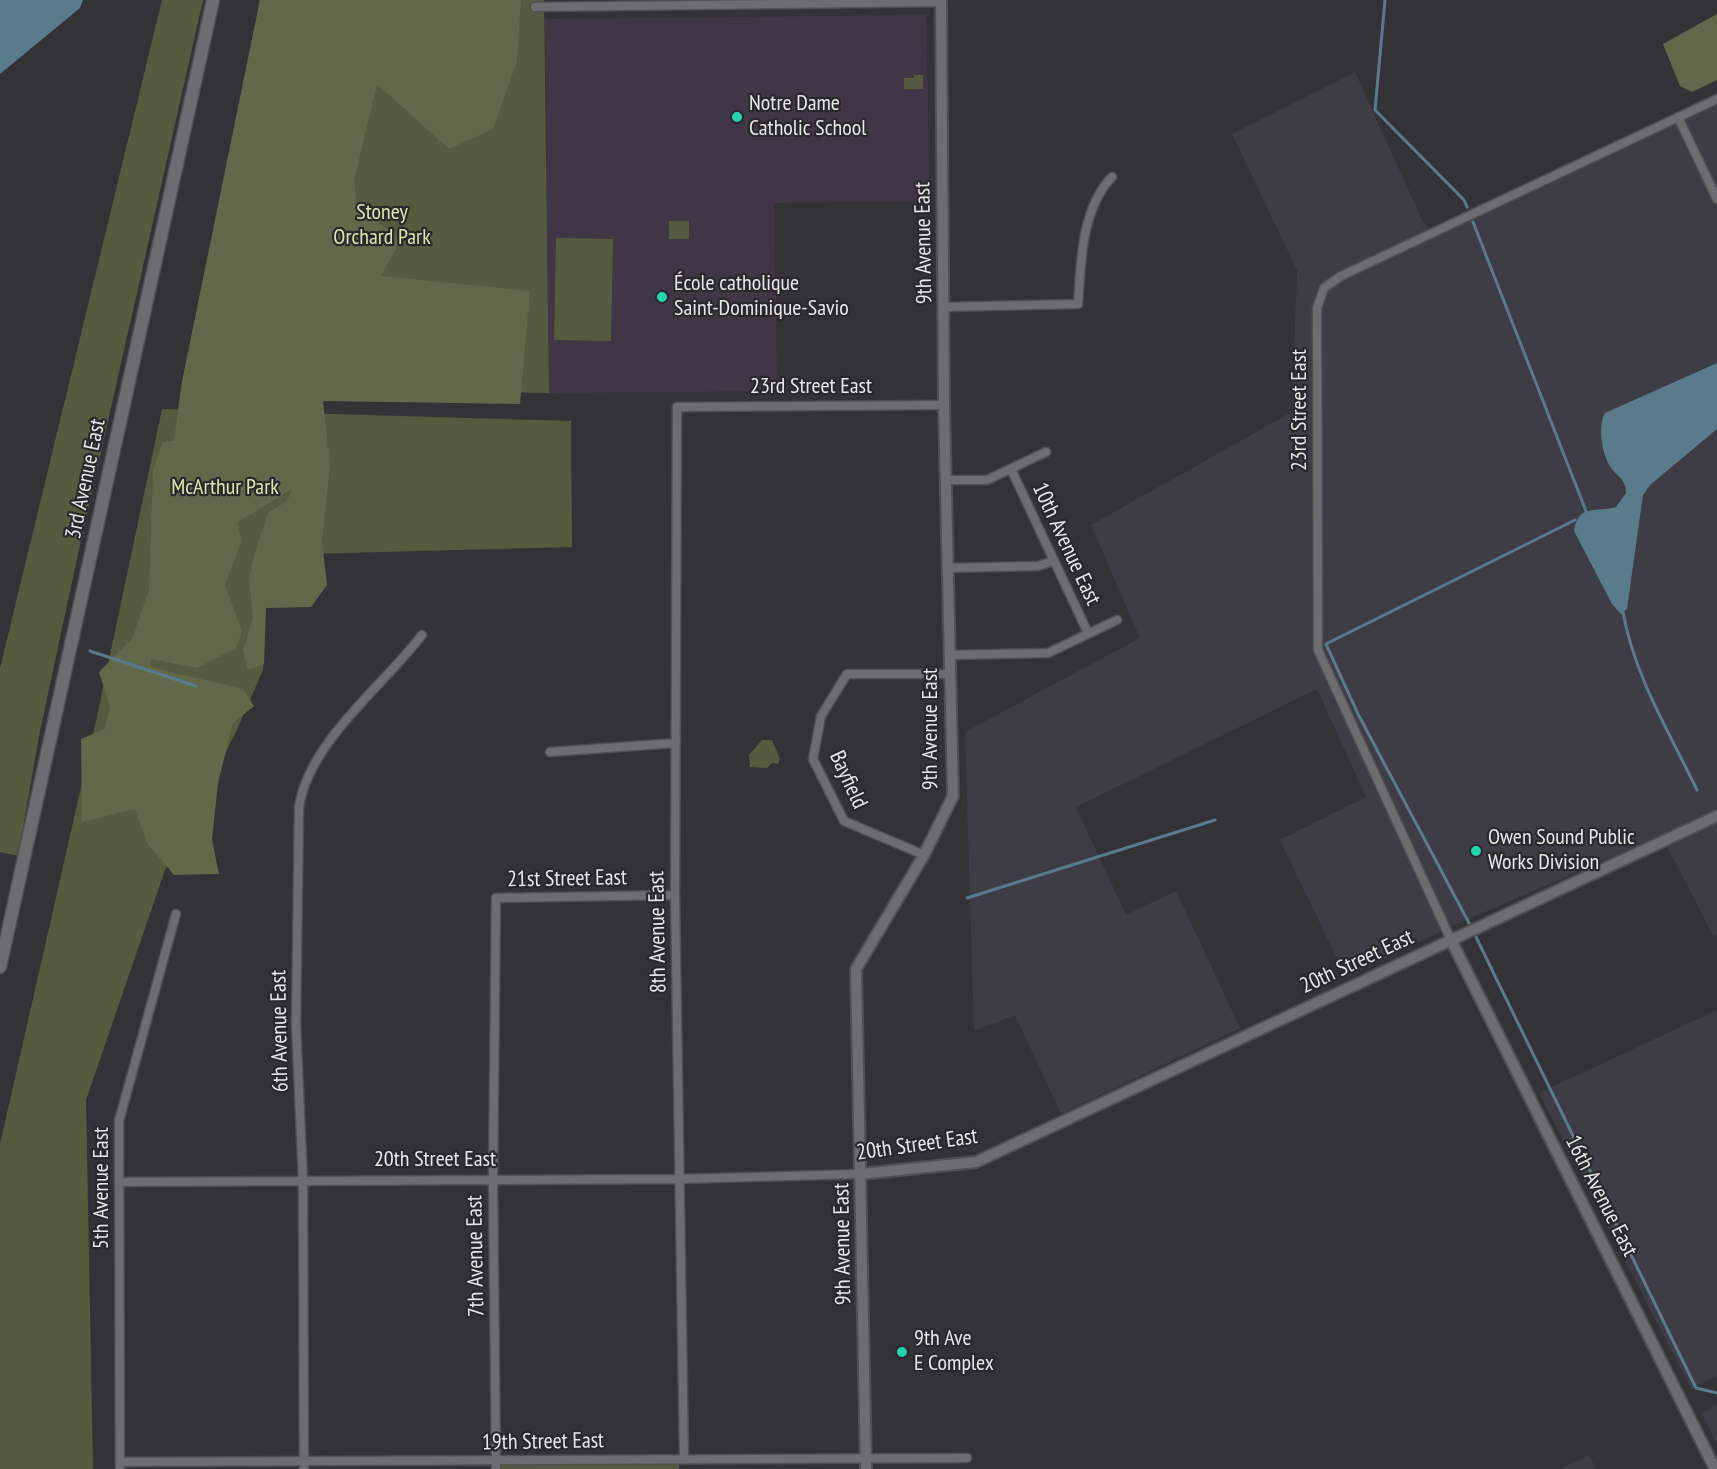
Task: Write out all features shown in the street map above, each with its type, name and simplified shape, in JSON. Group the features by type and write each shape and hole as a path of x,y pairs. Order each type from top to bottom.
{"main road":[{"name":"3rd Avenue East","path":"0,967 213,0"}],"street":[{"path":"535,7 720,2 941,1"},
{"name":"9th Avenue East","path":"866,1464 856,969 924,855 953,795 944,405 941,1"},
{"name":"23rd Street East","path":"1451,940 1318,650 1317,308 1324,288 1341,276 1717,99"},
{"path":"1678,117 1717,199"},
{"path":"944,307 1078,304 1082,248 1090,220 1105,184 1112,177"},
{"name":"23rd Street East","path":"677,407 944,405"},
{"name":"8th Avenue East","path":"677,407 675,895 684,1457"},
{"path":"946,480 987,480 1046,452"},
{"name":"10th Avenue East","path":"1011,469 1088,633"},
{"path":"948,568 1038,566 1053,561"},
{"path":"950,655 1048,653 1117,620"},
{"name":"6th Avenue East","path":"304,1466 303,1181 296,1025 300,795 310,769 331,739 392,673 422,635"},
{"name":"Bayfield","path":"924,855 844,821 813,759 821,716 847,674 951,674"},
{"path":"550,752 676,743"},
{"name":"20th Street East","path":"119,1182 680,1179 861,1174 976,1162 1717,816"},
{"name":"21st Street East","path":"496,898 675,895"},
{"name":"7th Avenue East","path":"496,898 493,1179 496,1465"},
{"name":"5th Avenue East","path":"120,1465 118,1121 176,914"},
{"name":"16th Avenue East","path":"1451,940 1715,1469"},
{"name":"19th Street East","path":"120,1465 496,1465 684,1457 866,1464 967,1458"}],"shaded area":[{"name":"Notre Dame Catholic School","path":"926,15 930,201 774,203 777,391 549,393 545,19"},
{"path":"1355,72 1423,222 1430,229 1717,94 1717,935 1714,937 1661,835 1453,926 1346,977 1280,840 1366,797 1317,689 1076,807 1126,915 1176,891 1240,1028 1061,1114 1015,1015 974,1031 965,732 1140,638 1091,525 1292,412 1297,270 1232,134"},
{"path":"1717,1010 1717,1376 1691,1389 1539,1093"},
{"path":"1717,1405 1717,1444 1702,1413"},
{"path":"1589,1455 1596,1469 1560,1469"}],"green space":[{"path":"162,0 203,0 78,554 40,731 18,856 0,852 0,668"},
{"name":"Stoney Orchard Park","path":"260,0 544,0 549,393 181,387"},
{"path":"260,0 521,0 517,61 493,129 449,149 377,84 354,181 357,207 401,239 381,276 530,291 520,404 323,401 330,466 322,542 327,585 311,607 266,608 264,664 248,670 243,650 253,618 249,580 254,555 268,513 287,501 292,489 238,522 241,542 225,585 242,632 236,648 197,668 151,659 150,667 243,689 254,706 233,723 218,783 212,840 219,874 174,875 147,843 135,809 82,822 81,739 105,729 110,706 99,672 132,639 149,590 153,470 163,442 174,441 181,387"},
{"path":"1717,14 1717,80 1692,92 1680,86 1663,44"},
{"path":"914,75 923,75 923,89 904,89 904,78 914,78"},
{"path":"669,221 689,221 689,239 669,239"},
{"path":"556,238 613,239 611,341 554,340"},
{"name":"McArthur Park","path":"162,409 571,421 572,547 267,555 263,670 235,734 165,870 86,1100 93,1469 0,1469 0,1144 96,721"},
{"path":"762,740 772,740 780,759 778,764 772,763 767,768 750,767 749,755"},
{"path":"679,1462 679,1469 500,1469 500,1463"}],"water":[{"path":"0,0 83,0 80,8 0,74"},
{"path":"1717,363 1717,429 1650,485 1643,495 1627,609 1621,614 1612,604 1574,531 1579,516 1589,511 1616,507 1626,493 1623,482 1606,457 1601,433 1605,413"}],"waterway":[{"path":"1385,0 1375,110 1464,200 1467,207"},
{"path":"1473,222 1586,511"},
{"path":"1469,923 1359,716 1326,644 1575,520"},
{"path":"1623,612 1628,635 1644,681 1697,790"},
{"path":"90,651 196,686"},
{"path":"967,898 1215,820"},
{"path":"1476,937 1696,1388 1717,1393"}],"place":[{"name":"Notre Dame Catholic School","path":"737,117"},
{"name":"École catholique Saint-Dominique-Savio","path":"662,297"},
{"name":"Owen Sound Public Works Division","path":"1476,851"},
{"name":"9th Ave E Complex","path":"902,1352"}]}
